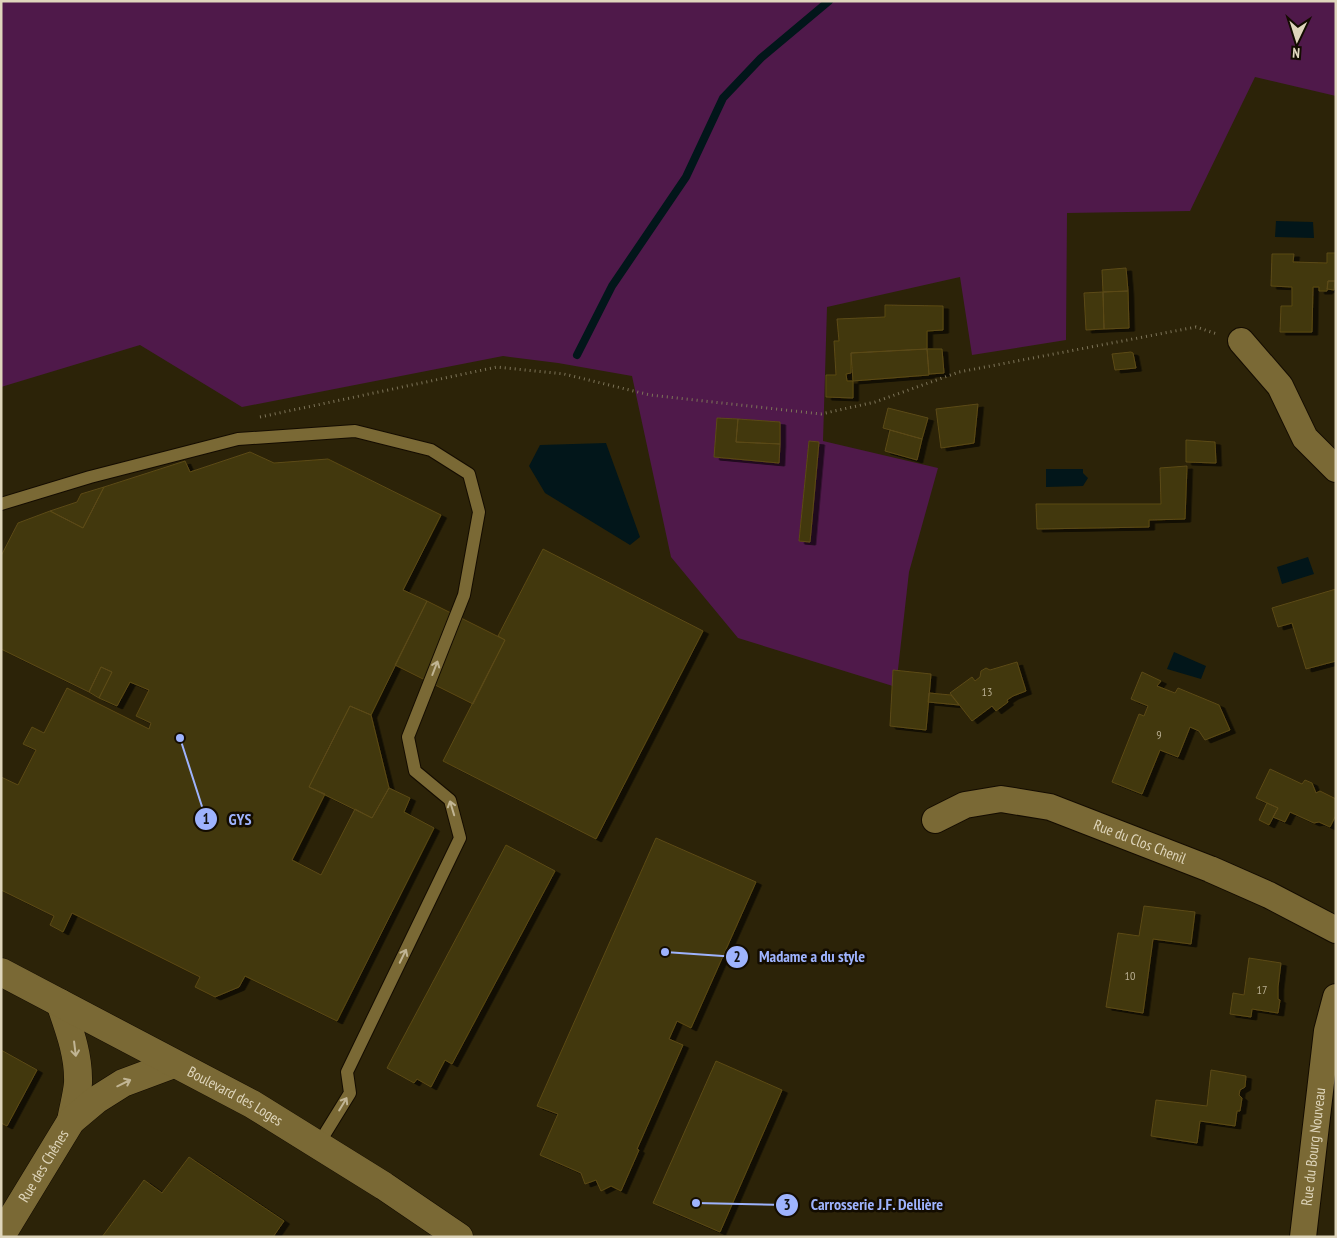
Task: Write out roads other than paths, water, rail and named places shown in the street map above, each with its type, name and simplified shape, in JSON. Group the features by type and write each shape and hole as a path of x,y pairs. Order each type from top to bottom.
{"main road":[{"name":"Boulevard des Loges","path":"1,972 252,1104 384,1186 459,1237"},
{"name":"Rue des Chênes","path":"60,1003 74,1040 76,1059 78,1082 71,1121"},
{"name":"Rue des Chênes","path":"1,1236 71,1121 96,1100 123,1083 174,1064"}],"street":[{"path":"1241,342 1280,386 1305,438 1336,469"},
{"name":"Rue du Clos Chenil","path":"935,820 965,806 1002,799 1050,807 1210,869 1269,895 1336,930"},
{"name":"Rue du Bourg Nouveau","path":"1303,1237 1327,1031 1336,997"}],"lane":[{"path":"1,504 90,477 238,439 355,431 431,450 469,474 479,512 464,595 408,737 415,771 450,800 460,838 347,1072 350,1093 318,1145"}],"waterway":[{"path":"577,355 612,286 686,177 723,98 761,58 829,1"}],"place":[{"name":"GYS","path":"180,738"},
{"name":"Madame a du style","path":"665,952"},
{"name":"Carrosserie J.F. Dellière","path":"696,1203"}]}
